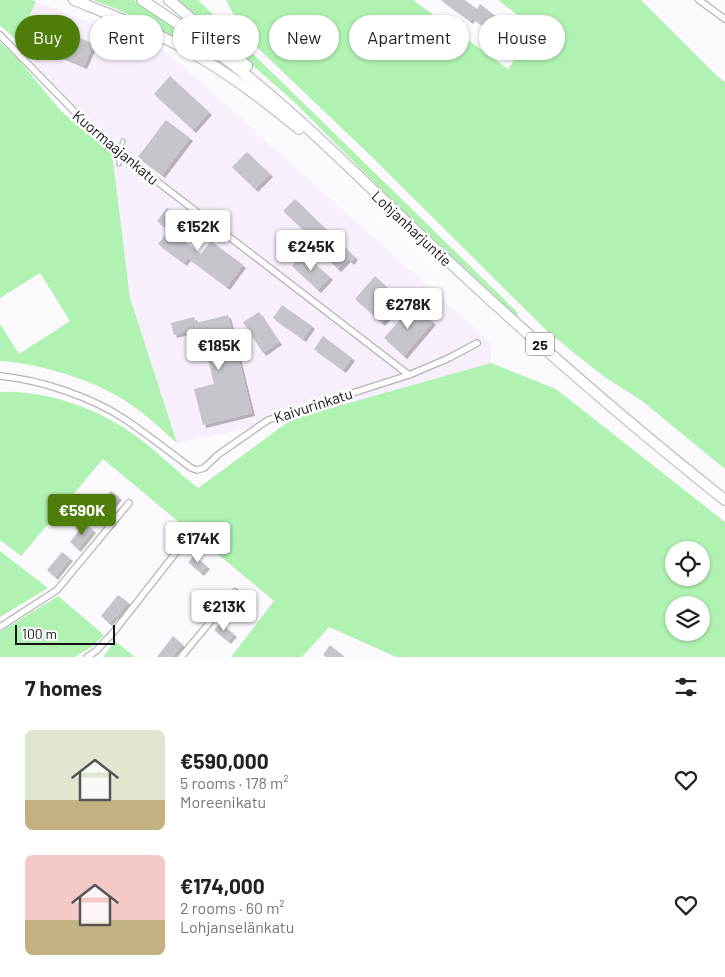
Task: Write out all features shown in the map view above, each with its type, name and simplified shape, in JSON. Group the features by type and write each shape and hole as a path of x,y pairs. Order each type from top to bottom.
{"highway":[{"path":"74,0 178,45 211,64 271,105 362,180"},
{"name":"Lohjanharjuntie","path":"142,0 192,33 274,98 512,319 659,448 725,500"},
{"path":"169,0 277,94 321,141"}],"street":[{"path":"700,0 725,19"},
{"name":"Kuormaajankatu","path":"0,35 98,136 409,375"},
{"name":"Kaivurinkatu","path":"0,376 20,378 50,385 103,408 125,419 194,470 197,470 204,468 219,454 268,420 409,375 478,343"},
{"path":"0,627 57,590 129,503"},
{"path":"87,657 96,651 112,634 181,546"},
{"path":"181,657 234,592"}],"lane":[{"path":"119,164 119,153 123,141"}],"shaded area":[{"path":"36,2 70,15 30,15"},
{"path":"80,19 90,23 90,60 163,60 163,50 167,52 173,57 173,60 176,60 491,343 491,363 292,419 177,443 130,298 112,153 33,60 80,60"}],"green space":[{"path":"0,0 32,0 36,2 30,15 15,15 15,39 0,25"},
{"path":"93,0 134,0 155,15 130,15"},
{"path":"177,0 198,0 213,15 194,15"},
{"path":"226,0 413,0 434,15 349,15 349,60 469,60 469,41 479,48 479,60 496,60 508,69 514,60 565,60 565,15 517,15 498,0 641,0 725,82 725,469 642,401 603,376 548,332 373,158 270,60 339,60 339,15 269,15 269,59 259,49 259,15 234,15"},
{"path":"163,20 173,27 173,38 163,32"},
{"path":"0,42 15,56 15,60 19,60 62,112 112,153 130,298 177,443 139,410 104,389 52,370 0,361 0,324 19,354 70,321 40,273 0,298"},
{"path":"211,60 216,60 242,80"},
{"path":"246,60 259,60 507,302 518,313 517,317 396,204 291,99"},
{"path":"491,363 556,389 725,522 725,657 396,657 329,627 302,657 231,657 274,601 103,459 21,556 0,540 0,392 17,392 51,397 101,415 139,438 198,488 292,419"},
{"path":"0,551 48,588 0,617"},
{"path":"58,596 104,635 93,646 75,657 0,657 0,632"},
{"path":"115,641 135,657 103,657"}],"building":[{"path":"441,0 465,0 477,9 480,4 494,15 479,15 479,23 472,18 469,20 469,15 462,15"},
{"path":"80,38 90,42 90,53 84,66 70,60 80,60"},
{"path":"170,76 209,112 193,130 154,94"},
{"path":"166,120 190,138 162,175 138,157"},
{"path":"247,152 270,174 255,189 232,167"},
{"path":"295,199 355,257 351,262 348,259 338,269 314,246 317,243 283,211"},
{"path":"167,208 184,220 174,233 201,254 211,241 243,265 227,287 188,258 184,263 158,244 169,230 157,221"},
{"path":"303,253 330,277 318,290 292,266"},
{"path":"375,276 402,301 382,323 355,299"},
{"path":"282,305 312,326 303,339 273,318"},
{"path":"413,305 433,322 404,356 384,338"},
{"path":"259,312 279,342 263,353 243,322"},
{"path":"228,315 252,413 203,425 194,389 214,384 200,328 174,335 171,323 194,317 196,323"},
{"path":"323,336 352,358 343,370 314,349"},
{"path":"111,491 119,497 104,516 96,510"},
{"path":"85,523 93,530 78,549 70,542"},
{"path":"62,552 70,558 55,577 47,570"},
{"path":"194,556 207,566 201,573 188,562"},
{"path":"118,595 128,602 109,623 101,616"},
{"path":"220,623 234,634 228,641 214,630"},
{"path":"173,636 182,644 172,657 157,657"},
{"path":"330,645 345,657 326,657 323,655"}]}
